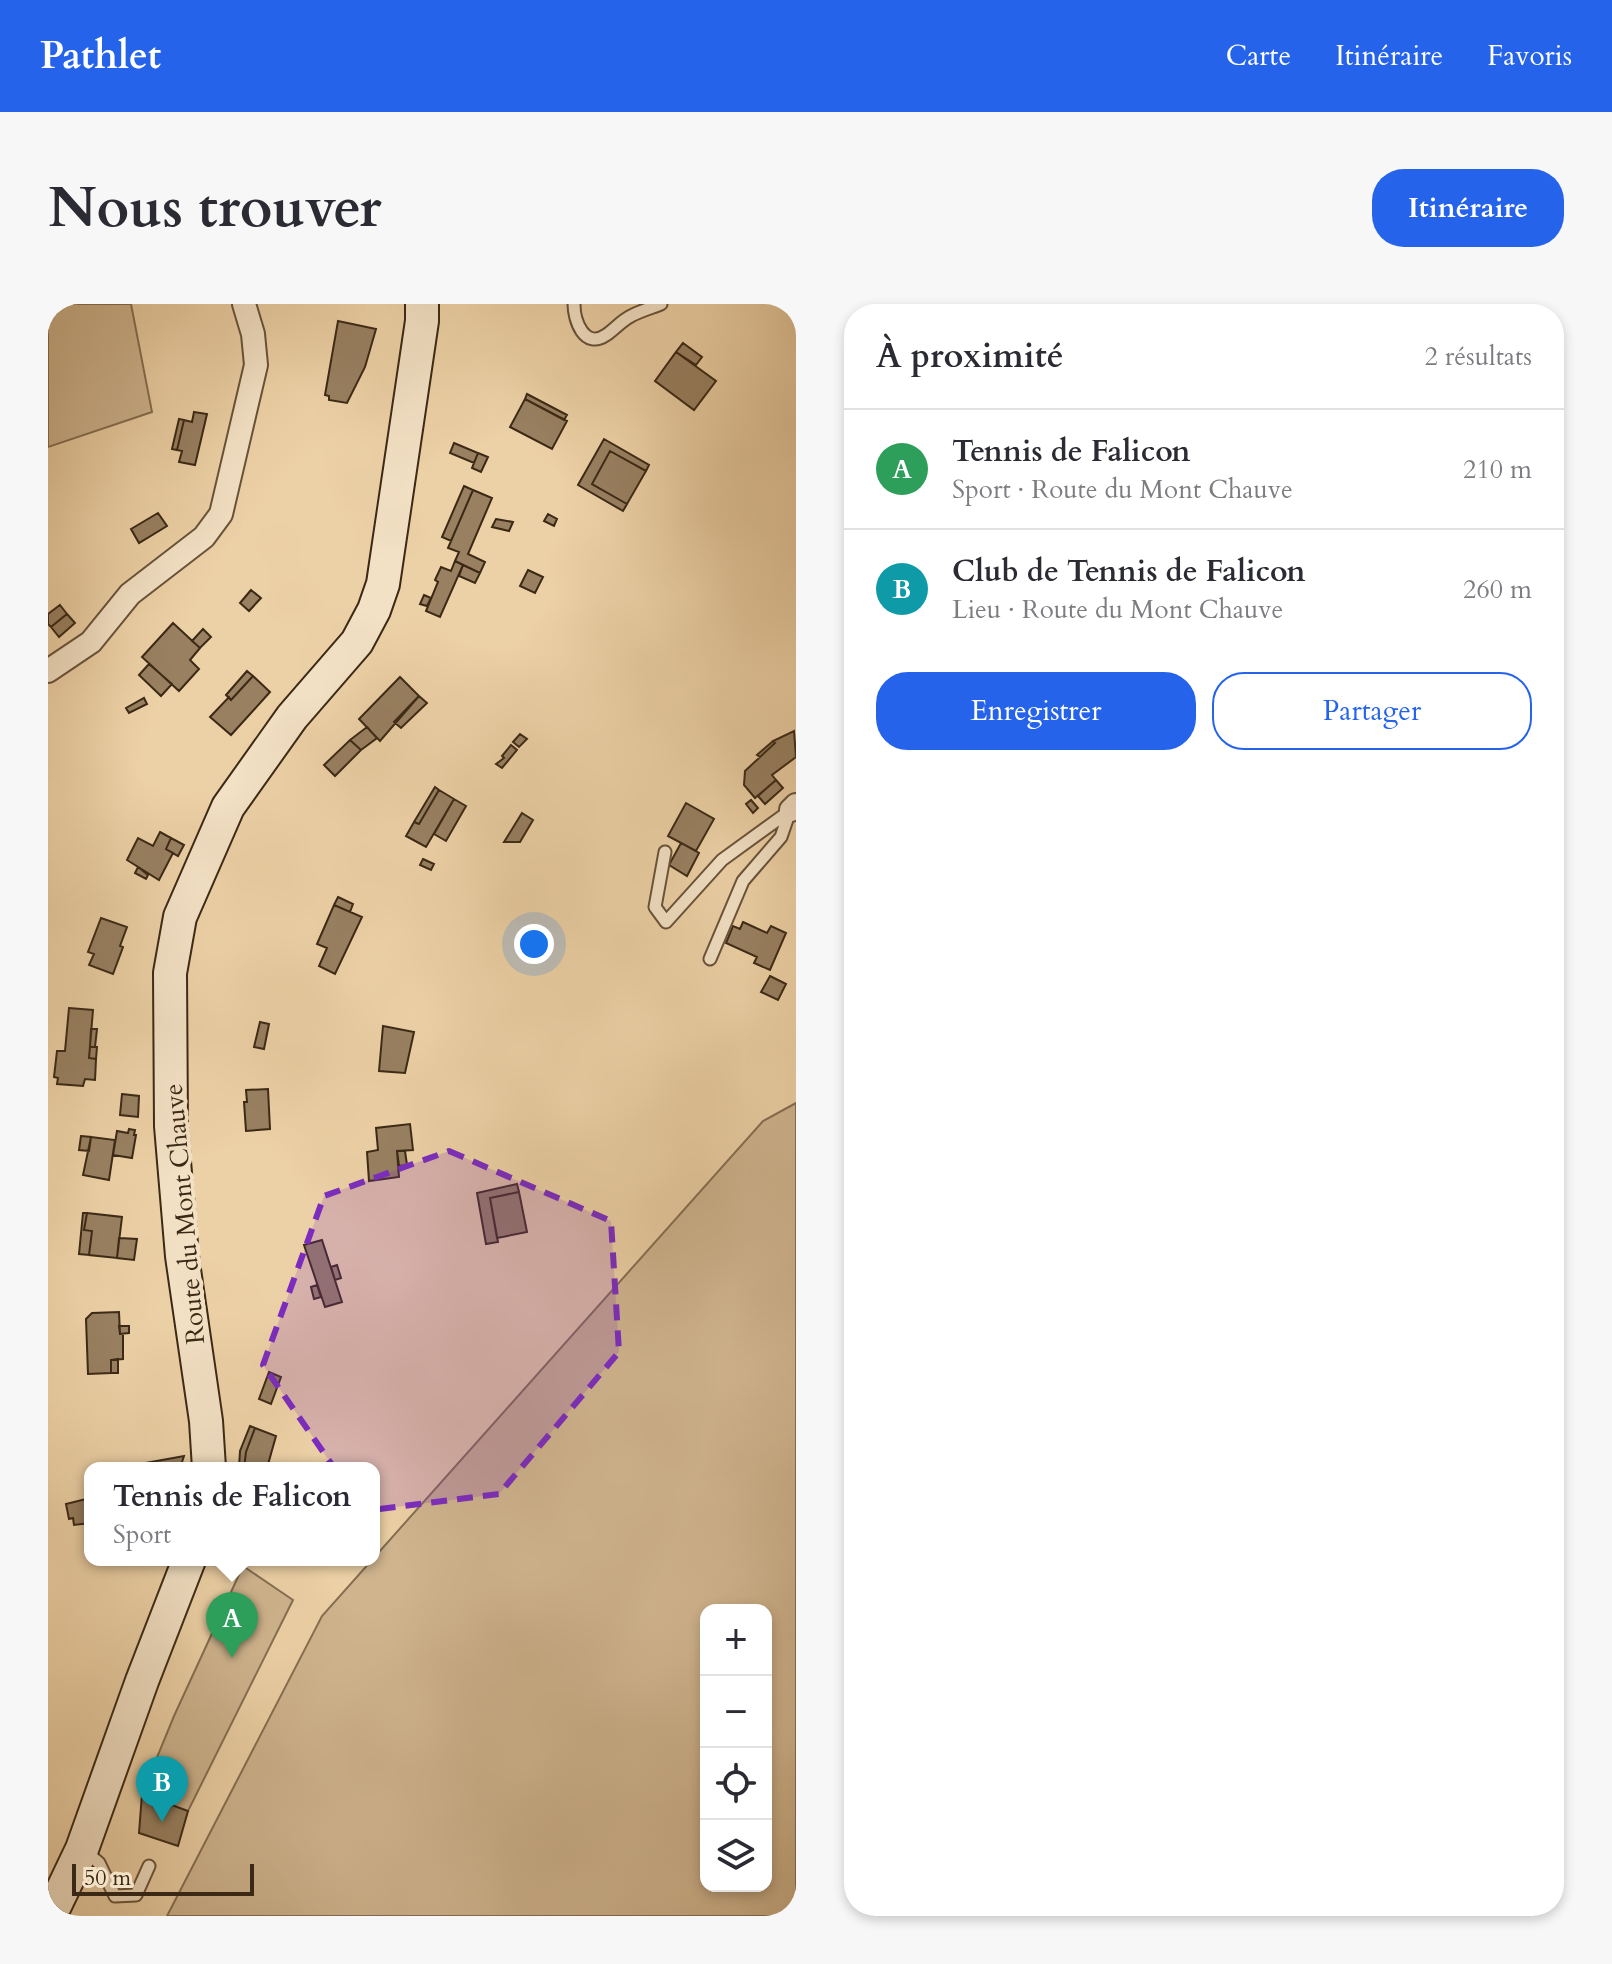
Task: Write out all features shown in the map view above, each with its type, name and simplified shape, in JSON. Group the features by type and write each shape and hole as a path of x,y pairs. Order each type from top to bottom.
{"street":[{"path":"48,671 91,642 130,594 204,537 221,514 256,365 253,334 244,304"},
{"name":"Route du Mont Chauve","path":"209,1462 206,1421 182,1256 171,1126 170,973 180,917 228,807 292,717 357,642 374,610 383,584 422,304"},
{"path":"50,1916 82,1849 187,1566"}],"lane":[{"path":"574,304 574,318 579,329 587,338 596,339 633,315 661,304"},
{"path":"665,852 655,907 666,922 722,860 793,808"},
{"path":"710,959 743,881 781,837 793,808"},
{"path":"82,1849 99,1863 115,1896 136,1895 149,1866"}],"highlighted area":[{"path":"449,1151 611,1221 619,1352 499,1494 364,1511 263,1365 324,1196"}],"shaded area":[{"path":"48,304 131,304 152,412 48,447"},
{"path":"796,1103 796,1916 167,1916 322,1616 367,1566 380,1566 380,1551 763,1121"},
{"path":"243,1566 293,1600 188,1811 142,1794"}],"building":[{"path":"338,321 376,329 365,367 347,403 329,400 329,396 325,395"},
{"path":"683,343 702,357 696,365 676,352"},
{"path":"676,352 716,381 694,410 655,381"},
{"path":"527,394 567,415 564,420 525,399"},
{"path":"525,399 567,421 552,449 510,427"},
{"path":"194,412 207,414 195,465 179,462 182,451 177,450 184,420 192,422"},
{"path":"179,419 184,420 177,450 172,449"},
{"path":"604,439 649,465 646,471 610,451 592,484 627,504 623,511 578,485"},
{"path":"454,443 478,453 474,463 450,453"},
{"path":"610,451 646,471 627,504 592,484"},
{"path":"478,453 488,457 481,472 472,468"},
{"path":"464,486 473,490 451,541 442,537"},
{"path":"473,490 492,498 468,554 485,562 480,573 455,561 459,552 448,548"},
{"path":"158,513 167,526 139,543 131,529"},
{"path":"548,514 557,519 554,526 544,521"},
{"path":"496,519 513,522 509,531 492,527"},
{"path":"455,561 463,565 440,617 426,611 441,567 451,571"},
{"path":"463,565 480,573 475,583 459,576"},
{"path":"528,570 543,577 535,593 520,586"},
{"path":"251,590 261,598 249,611 240,603"},
{"path":"424,595 431,598 427,606 420,604"},
{"path":"60,605 67,614 51,627 48,614"},
{"path":"67,614 75,623 59,637 51,627"},
{"path":"173,623 200,648 190,660 199,669 179,691 142,657"},
{"path":"203,629 211,637 200,648 192,641"},
{"path":"149,664 172,684 161,696 139,675"},
{"path":"247,671 253,676 231,700 226,695"},
{"path":"253,676 270,692 231,735 210,717"},
{"path":"400,677 419,696 380,741 359,719"},
{"path":"419,696 427,703 401,728 394,722"},
{"path":"144,698 147,704 129,713 126,708"},
{"path":"367,727 377,738 361,750 350,740"},
{"path":"794,731 796,757 772,775 776,780 755,798 744,785 745,771 775,743 773,741"},
{"path":"520,734 527,739 519,747 513,742"},
{"path":"350,740 361,750 335,776 324,765"},
{"path":"773,741 775,743 760,757 757,755"},
{"path":"511,745 517,750 502,768 496,764 504,758 502,756"},
{"path":"776,780 783,788 765,804 758,796"},
{"path":"435,787 439,790 419,824 414,822"},
{"path":"439,790 454,799 426,847 406,836 414,822 419,824"},
{"path":"454,799 466,806 446,841 434,834"},
{"path":"751,800 758,808 753,813 746,804"},
{"path":"686,803 714,819 696,851 668,836"},
{"path":"522,813 533,820 520,842 504,842"},
{"path":"160,832 171,838 166,849 173,853 159,880 127,860 138,838 153,846"},
{"path":"171,838 184,845 178,856 166,849"},
{"path":"681,843 699,853 687,876 669,865"},
{"path":"423,859 434,864 431,870 420,865"},
{"path":"138,867 148,875 146,879 135,873"},
{"path":"338,897 353,904 350,912 334,905"},
{"path":"334,905 362,917 335,974 319,966 327,948 317,944"},
{"path":"101,918 127,927 113,974 89,965 94,954 88,952"},
{"path":"743,922 767,933 771,926 786,933 770,970 754,963 757,957 726,943 733,926 740,929"},
{"path":"770,976 786,984 778,1000 761,992"},
{"path":"69,1008 93,1010 89,1058 96,1059 95,1080 85,1079 83,1086 57,1084 58,1078 54,1077 57,1051 65,1051"},
{"path":"260,1022 269,1024 264,1049 254,1047"},
{"path":"383,1026 414,1032 405,1073 379,1071"},
{"path":"91,1029 97,1029 95,1047 90,1047"},
{"path":"90,1047 97,1047 96,1059 89,1058"},
{"path":"268,1089 270,1129 246,1131 246,1090"},
{"path":"122,1094 139,1096 138,1117 120,1115"},
{"path":"410,1124 413,1150 397,1151 399,1177 369,1181 367,1152 378,1150 376,1128"},
{"path":"129,1129 135,1130 136,1135 132,1158 113,1155 117,1131 128,1133"},
{"path":"81,1136 91,1137 89,1151 79,1150"},
{"path":"91,1137 115,1140 109,1180 83,1175"},
{"path":"397,1151 405,1151 407,1165 399,1166"},
{"path":"517,1184 519,1192 490,1198 498,1242 486,1244 477,1193"},
{"path":"519,1192 527,1232 497,1238 490,1198"},
{"path":"83,1213 87,1213 84,1230 92,1231 89,1255 79,1254"},
{"path":"87,1213 122,1217 117,1258 89,1255 92,1231 84,1230"},
{"path":"119,1238 137,1239 134,1260 117,1258"},
{"path":"322,1240 342,1302 325,1307 304,1245"},
{"path":"337,1265 341,1278 335,1280 331,1267"},
{"path":"317,1285 321,1297 314,1299 311,1287"},
{"path":"119,1312 123,1359 111,1360 111,1373 88,1374 86,1319 92,1313"},
{"path":"119,1326 129,1326 129,1333 120,1334"},
{"path":"118,1359 118,1373 111,1373 111,1360"},
{"path":"269,1372 281,1377 271,1404 259,1399"},
{"path":"250,1426 255,1428 245,1462 239,1462 240,1451"},
{"path":"255,1428 276,1436 269,1462 245,1462"},
{"path":"184,1456 182,1462 151,1462"},
{"path":"84,1500 84,1524 74,1525 73,1518 69,1519 66,1504"},
{"path":"142,1794 188,1811 178,1846 139,1833"}],"place":[{"name":"Tennis de Falicon","path":"232,1658"},
{"name":"Club de Tennis de Falicon","path":"162,1822"}]}
